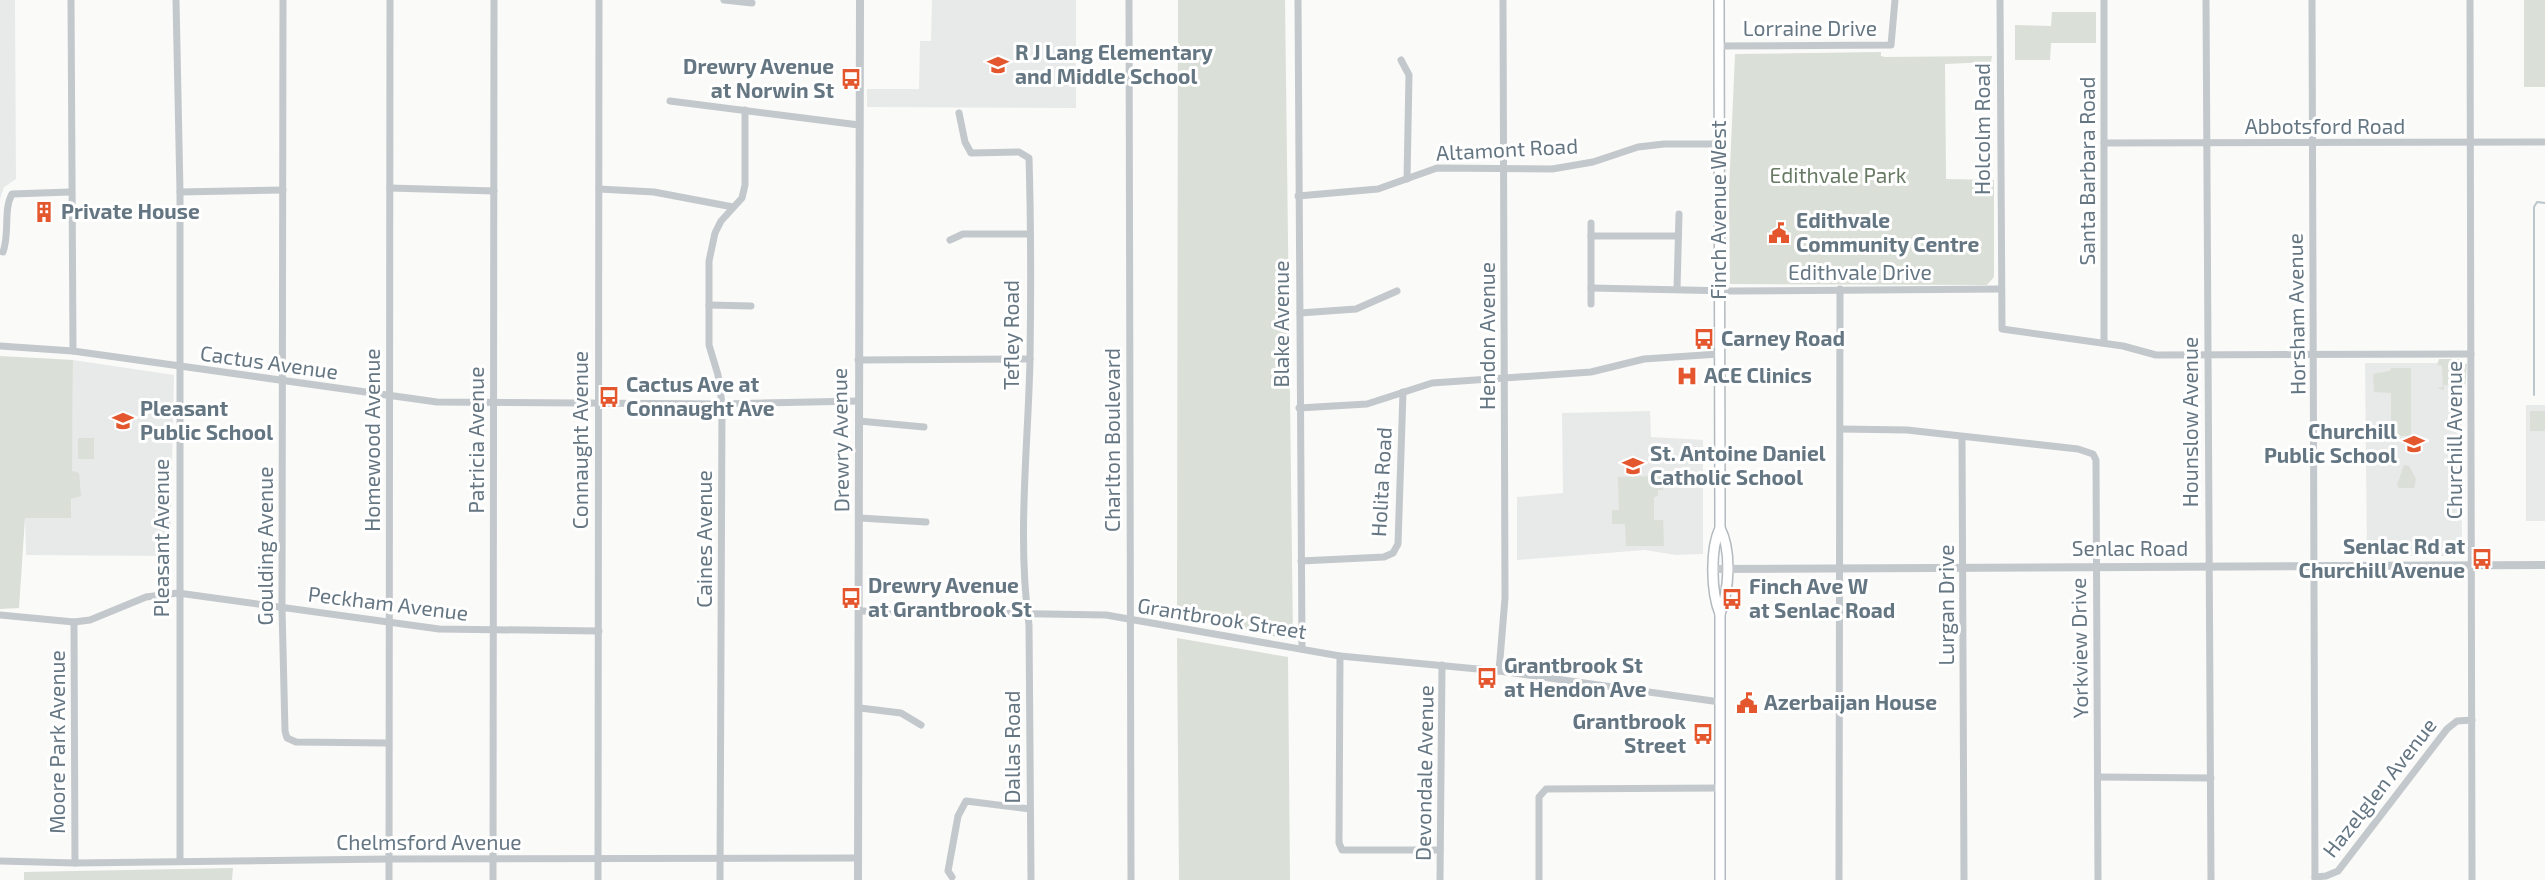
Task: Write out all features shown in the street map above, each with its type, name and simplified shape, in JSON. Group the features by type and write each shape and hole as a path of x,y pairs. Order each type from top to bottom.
{"main road":[{"name":"Finch Avenue West","path":"1719,0 1720,528 1715,538 1713,598 1720,614"},
{"name":"Finch Avenue West","path":"1720,528 1726,539 1726,598 1720,614 1720,880"}],"street":[{"path":"70,0 73,351"},
{"name":"Pleasant Avenue","path":"176,0 180,192 178,593 180,861"},
{"name":"Goulding Avenue","path":"283,0 282,608 287,738 296,742 387,742"},
{"name":"Homewood Avenue","path":"389,880 387,742 390,0"},
{"name":"Patricia Avenue","path":"493,880 494,0"},
{"name":"Connaught Avenue","path":"598,880 596,403 599,0"},
{"path":"724,0 752,3"},
{"name":"Drewry Avenue","path":"858,880 860,0"},
{"name":"Charlton Boulevard","path":"1129,0 1131,880"},
{"name":"Blake Avenue","path":"1298,0 1302,649"},
{"name":"Hendon Avenue","path":"1499,671 1505,598 1503,0"},
{"name":"Lorraine Drive","path":"1719,46 1892,45 1895,0"},
{"name":"Holcolm Road","path":"2000,0 2002,329 2104,343"},
{"name":"Santa Barbara Road","path":"2104,0 2104,343"},
{"name":"Hounslow Avenue","path":"2206,0 2211,880"},
{"name":"Horsham Avenue","path":"2312,0 2315,879"},
{"name":"Churchill Avenue","path":"2470,0 2472,880"},
{"path":"1401,60 1409,75 1407,179"},
{"path":"670,101 860,125"},
{"name":"Caines Avenue","path":"720,880 722,404 718,375 710,352 709,305 711,246 722,221 742,198 745,184 745,110"},
{"name":"Tefley Road","path":"959,113 965,142 971,153 1019,152 1029,158 1030,359 1024,502 1028,614"},
{"name":"Abbotsford Road","path":"2104,143 2545,142"},
{"name":"Altamont Road","path":"1298,196 1378,189 1437,168 1552,168 1593,162 1638,147 1664,144 1719,144"},
{"path":"390,188 494,192"},
{"path":"599,189 654,192 733,207"},
{"path":"180,192 283,190"},
{"path":"3,252 8,236 9,202 12,194 70,192"},
{"path":"1677,289 1678,214"},
{"path":"1591,223 1592,304"},
{"path":"950,240 963,234 1029,234"},
{"path":"1591,236 1678,236"},
{"name":"Edithvale Drive","path":"1591,288 2000,289"},
{"path":"1839,880 1840,289"},
{"path":"1300,313 1356,309 1397,291"},
{"path":"709,305 751,306"},
{"path":"2104,343 2156,355 2471,354"},
{"name":"Cactus Avenue","path":"0,346 73,351 390,396 494,404 722,404 859,401"},
{"path":"1299,408 1367,404 1432,383 1592,372 1644,359 1719,354"},
{"path":"858,360 1030,359"},
{"name":"Holita Road","path":"1301,561 1384,557 1393,553 1398,544 1403,392"},
{"path":"859,422 924,427"},
{"name":"Yorkview Drive","path":"1841,429 1906,430 2078,450 2093,454 2098,466 2095,567 2098,880"},
{"name":"Lurgan Drive","path":"1962,438 1964,880"},
{"path":"860,518 926,522"},
{"name":"Senlac Road","path":"1714,569 2545,565"},
{"name":"Peckham Avenue","path":"0,615 74,622 101,616 147,597 178,593 389,623 493,631 598,631"},
{"name":"Grantbrook Street","path":"859,611 1088,614 1340,656 1499,671 1720,702"},
{"name":"Dallas Road","path":"1028,614 1031,880"},
{"name":"Moore Park Avenue","path":"74,622 75,863"},
{"path":"1340,656 1339,843 1342,850 1440,850"},
{"name":"Devondale Avenue","path":"1440,880 1442,665"},
{"path":"860,708 901,713 921,725"},
{"name":"Hazelglen Avenue","path":"2315,879 2338,871 2447,729 2457,721 2472,720"},
{"path":"2098,777 2211,778"},
{"path":"1539,880 1539,797 1546,789 1720,788"},
{"path":"952,877 948,871 958,816 966,801 1030,808"},
{"name":"Chelmsford Avenue","path":"0,861 75,863 388,859 858,858"}],"shaded area":[{"path":"0,0 15,0 16,179 4,187 0,199"},
{"name":"R J Lang Elementary and Middle School","path":"932,0 1076,0 1076,108 867,107 867,89 919,89 920,41 931,41"},
{"name":"Pleasant Public School","path":"73,360 174,375 170,556 26,555 25,517 71,517"},
{"name":"Churchill Public School","path":"2365,363 2461,363 2462,556 2367,556"},
{"path":"2526,405 2545,405 2545,521 2526,521"},
{"name":"St. Antoine Daniel Catholic School","path":"1650,411 1651,437 1703,440 1703,554 1676,555 1645,550 1517,560 1517,497 1563,493 1562,413"}],"green space":[{"path":"1178,0 1285,0 1293,640 1177,617"},
{"path":"2524,0 2545,0 2545,87 2524,87"},
{"path":"2052,12 2096,12 2096,43 2051,43 2050,60 2015,60 2015,25 2051,26"},
{"name":"Edithvale Park","path":"1881,52 1881,56 1885,57 1992,56 1991,62 1945,64 1946,179 1994,180 1994,277 1987,285 1730,284 1729,191 1735,54"},
{"path":"0,356 73,360 72,471 79,473 81,496 71,499 71,518 25,518 19,608 0,609"},
{"path":"2439,359 2459,359 2462,363 2467,364 2465,389 2458,390 2458,384 2444,385 2444,390 2437,388 2443,387 2442,366 2437,365"},
{"path":"2391,368 2411,368 2411,436 2391,436 2391,393 2374,392 2373,374 2390,371"},
{"path":"2530,411 2545,411 2545,431 2530,431"},
{"path":"78,438 94,438 94,459 78,459"},
{"path":"2404,465 2409,466 2416,479 2414,488 2399,488 2397,485"},
{"path":"1663,476 1663,490 1658,490 1658,496 1654,497 1654,520 1663,520 1664,546 1626,546 1625,524 1612,524 1612,510 1619,510 1618,477"},
{"path":"1177,638 1288,657 1290,880 1179,880"},
{"path":"233,868 232,880 24,880 24,872"}],"waterway":[{"path":"2534,395 2534,207 2537,202 2545,203"}],"place":[{"name":"R J Lang Elementary and Middle School","path":"998,65"},
{"name":"Drewry Avenue at Norwin St","path":"851,79"},
{"name":"Private House","path":"44,212"},
{"name":"Edithvale Community Centre","path":"1779,233"},
{"name":"Carney Road","path":"1704,339"},
{"name":"ACE Clinics","path":"1687,376"},
{"name":"Cactus Ave at Connaught Ave","path":"609,397"},
{"name":"Pleasant Public School","path":"123,421"},
{"name":"Churchill Public School","path":"2414,444"},
{"name":"St. Antoine Daniel Catholic School","path":"1633,466"},
{"name":"Senlac Rd at Churchill Avenue","path":"2482,559"},
{"name":"Drewry Avenue at Grantbrook St","path":"851,598"},
{"name":"Finch Ave W at Senlac Road","path":"1732,599"},
{"name":"Grantbrook St at Hendon Ave","path":"1487,678"},
{"name":"Azerbaijan House","path":"1747,703"},
{"name":"Grantbrook Street","path":"1703,734"}]}
